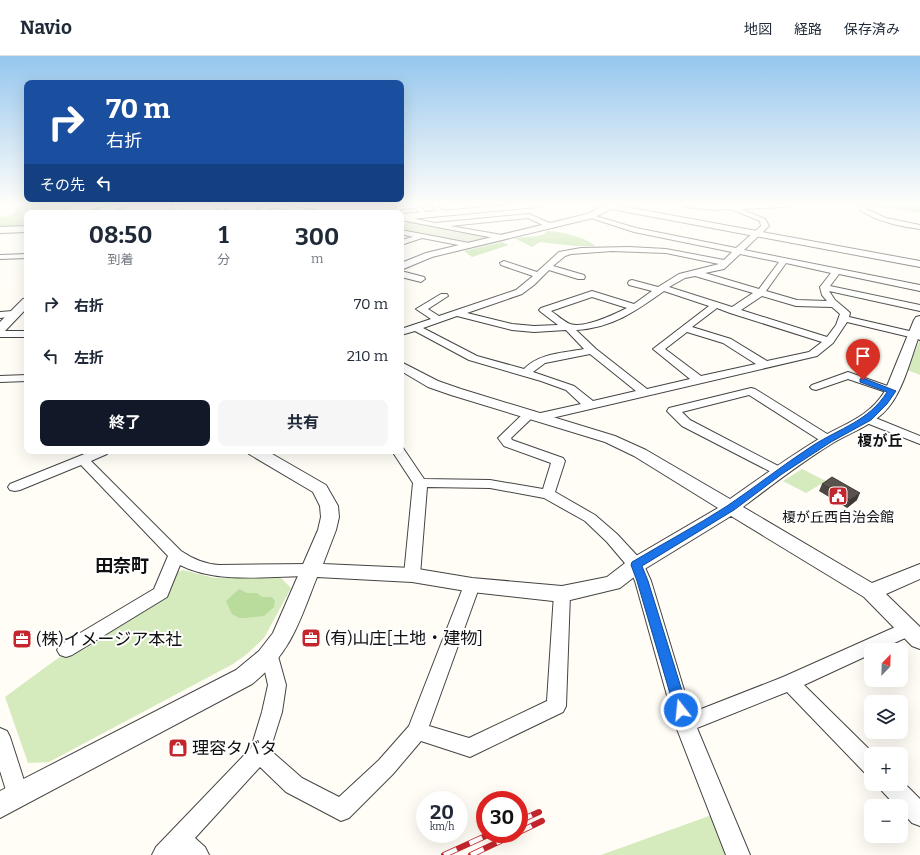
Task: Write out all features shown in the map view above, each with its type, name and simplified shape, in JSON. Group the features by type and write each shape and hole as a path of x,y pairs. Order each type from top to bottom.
{"street":[{"path":"455,242 469,245"},
{"path":"404,266 429,255 479,242"},
{"path":"695,242 920,288"},
{"path":"456,313 534,330 587,326 611,320 635,307 682,276 721,267 748,242"},
{"path":"807,242 920,264"},
{"path":"404,331 519,292 528,286 562,254 569,250 665,251 726,263"},
{"path":"0,257 24,256"},
{"path":"0,264 9,257"},
{"path":"733,311 760,293 784,260"},
{"path":"504,263 539,275"},
{"path":"548,267 581,277"},
{"path":"824,287 837,271"},
{"path":"694,273 796,303 834,304"},
{"path":"404,275 421,279"},
{"path":"632,283 661,289 829,341"},
{"path":"548,494 558,461 508,443 504,438 534,415 645,393 764,364 813,354 822,349 844,319 844,313 826,295 824,287"},
{"path":"824,287 920,308"},
{"path":"635,307 592,294 544,310 568,327 592,351 645,393"},
{"path":"438,319 421,309 444,296"},
{"path":"0,329 13,314 24,305"},
{"path":"699,380 658,349 715,305"},
{"path":"0,315 13,314"},
{"path":"83,460 176,555 183,560 204,569 310,570 412,575 472,585 562,594 613,582 636,565 730,508 779,472 828,440 868,419 885,403 892,391 918,330 844,319"},
{"path":"415,327 473,358 527,373 570,388 590,405"},
{"path":"685,328 727,341 764,364"},
{"path":"0,334 24,334"},
{"path":"527,373 542,360 592,351"},
{"path":"404,368 433,384 484,402 534,415 626,446 871,592 914,634 685,724"},
{"path":"816,387 848,375 892,391"},
{"path":"0,379 24,378"},
{"path":"779,472 686,422 673,411 751,391 828,440"},
{"path":"868,419 920,440"},
{"path":"15,488 96,454"},
{"path":"0,737 9,800 244,677 270,654 284,633 328,530 330,517 329,506 320,489 260,454"},
{"path":"400,454 420,483 412,575"},
{"path":"420,483 490,484 548,494 590,518 612,538 636,565 643,581 685,724 738,855"},
{"path":"66,650 161,593 176,555"},
{"path":"871,592 920,571"},
{"path":"259,753 294,785 341,810 386,767 417,731 472,585"},
{"path":"417,731 470,748 556,706 562,594"},
{"path":"197,855 171,847 259,753 272,712 277,685 270,654"},
{"path":"790,683 864,758"},
{"path":"897,791 920,815"}],"green space":[{"path":"501,242 509,245 472,257 464,251"},
{"path":"523,242 540,242 532,247"},
{"path":"543,242 590,242 595,246 575,246"},
{"path":"920,339 920,375 907,370"},
{"path":"802,469 826,481 806,493 783,481"},
{"path":"183,570 214,578 281,578 291,588 264,638 247,654 233,664 49,762 28,763 5,697 54,661 156,594 173,574"},
{"path":"239,589 247,593 257,593 262,597 272,597 275,601 274,607 264,616 239,618 232,614 226,601"},
{"path":"720,812 736,855 601,855"}],"building":[{"path":"832,477 860,493 850,500 822,484"}],"railway":[{"path":"528,817 539,812"},
{"path":"528,828 542,821"},
{"path":"444,855 476,840"},
{"path":"471,855 496,843"}],"place":[{"name":"榎が丘西自治会館","path":"838,496"},
{"name":"(有)山庄[土地・建物]","path":"311,638"},
{"name":"(株)イメージア本社","path":"22,639"},
{"name":"理容タバタ","path":"178,748"}],"district":[{"name":"榎が丘","path":"880,441"},
{"name":"田奈町","path":"122,566"}],"route":[{"path":"681,710 643,581 636,565 730,508 779,472 828,440 868,419 885,403 892,391 863,380"}]}
